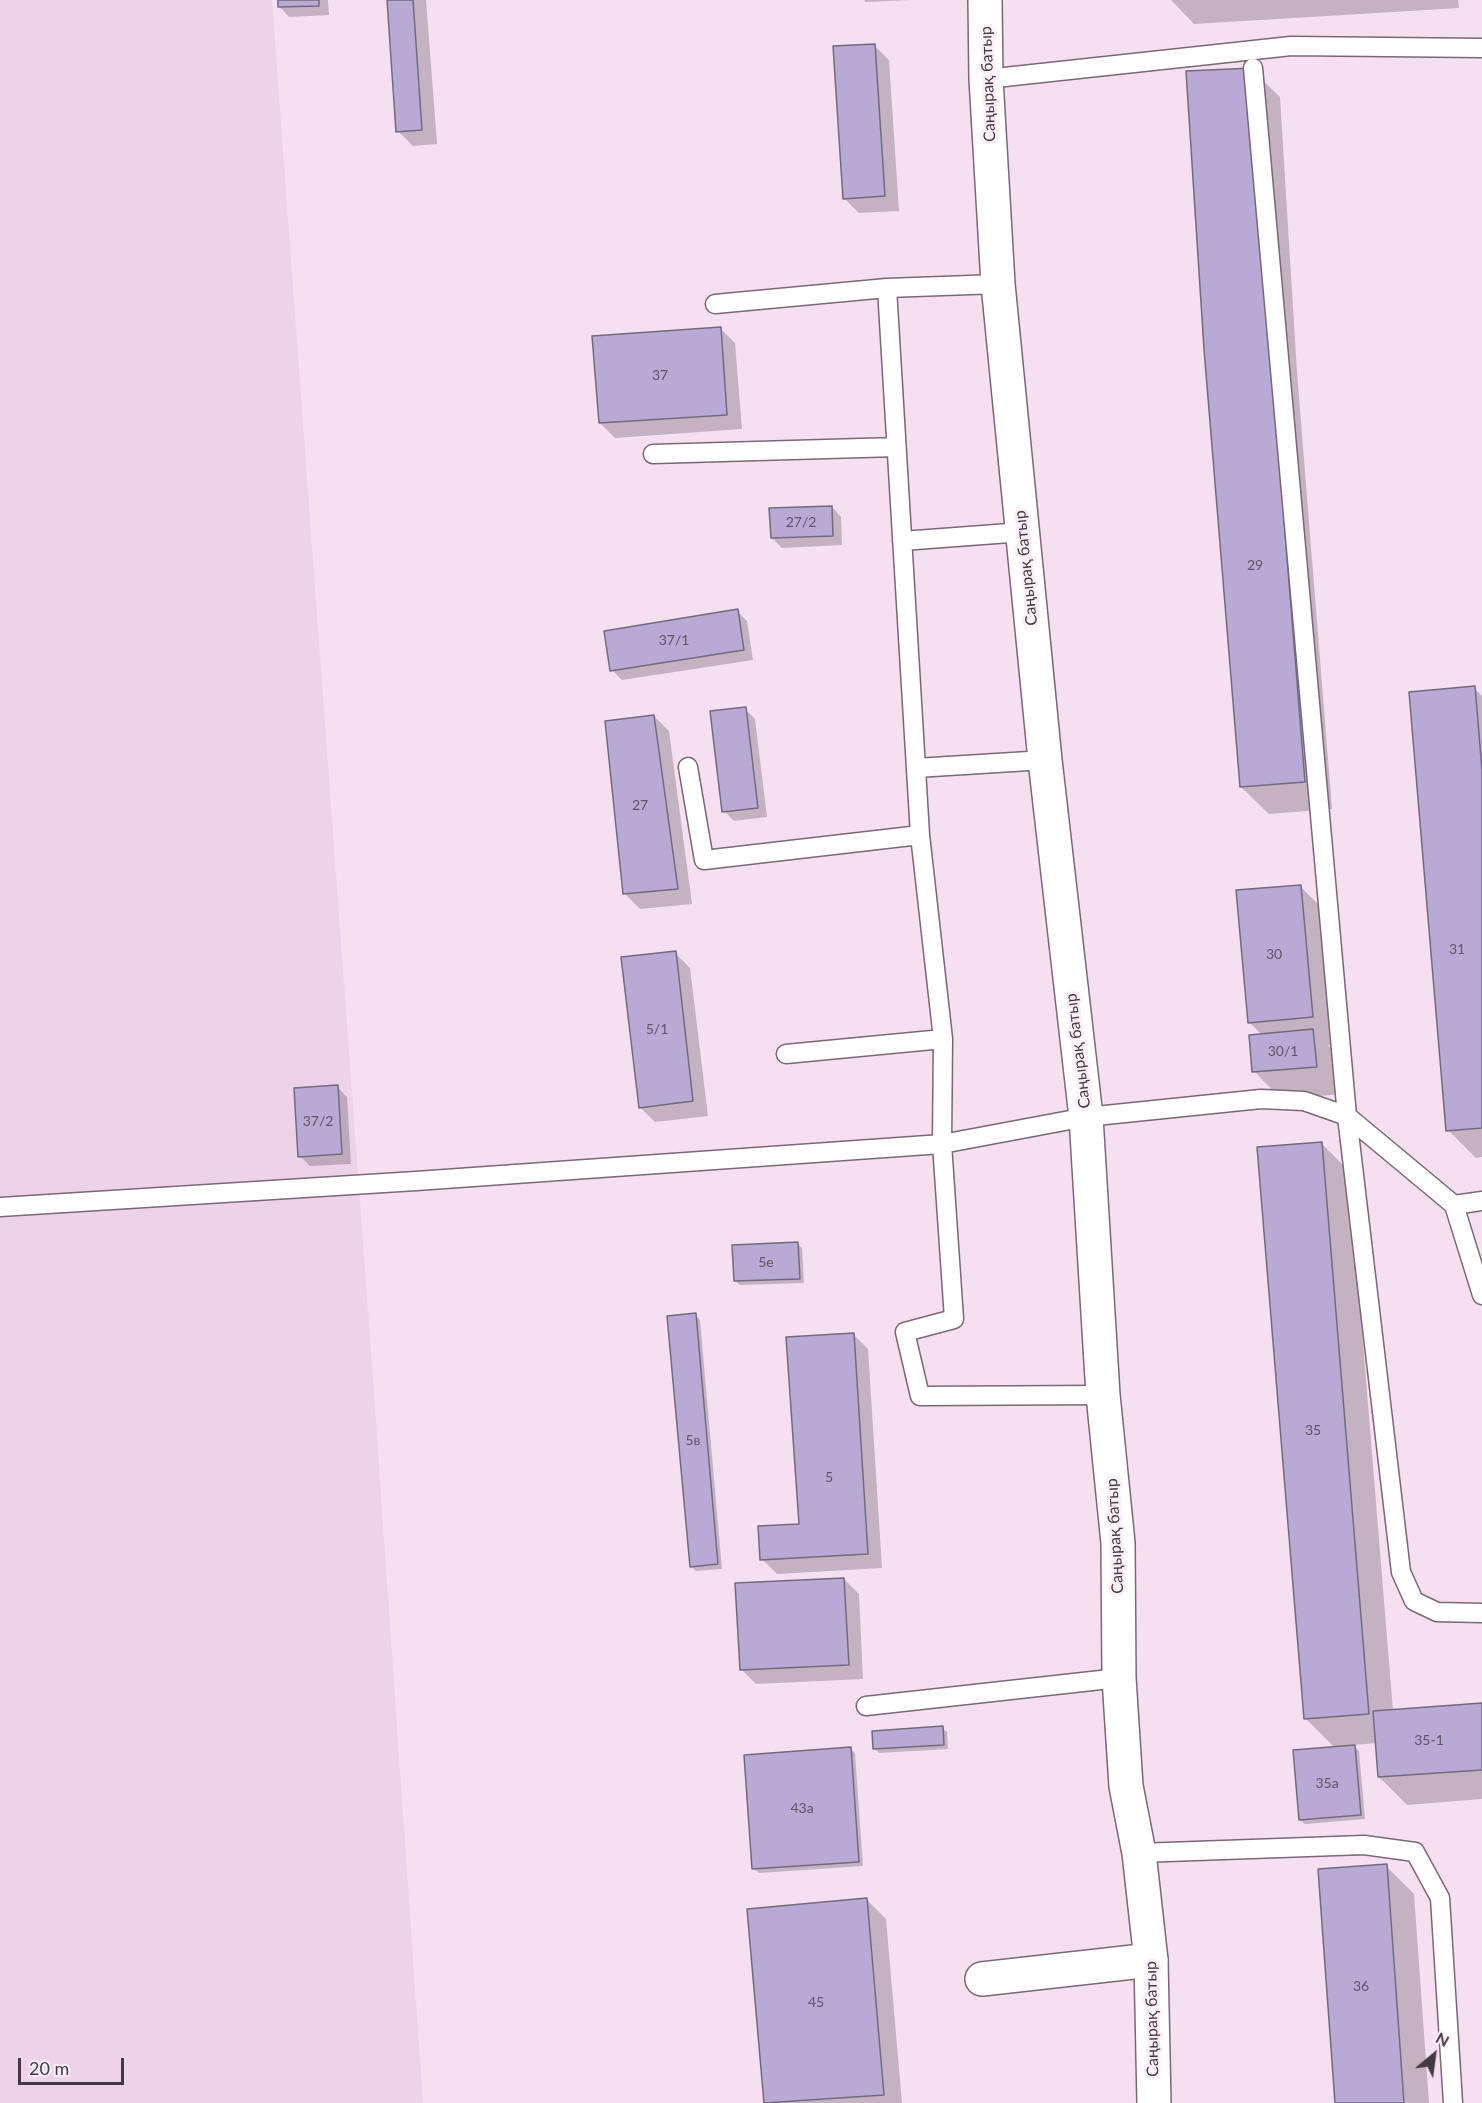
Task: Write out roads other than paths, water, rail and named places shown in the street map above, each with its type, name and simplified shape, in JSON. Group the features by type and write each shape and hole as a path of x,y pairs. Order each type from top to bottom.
{"street":[{"name":"Саңырақ батыр","path":"985,0 986,79 998,284 1045,760 1086,1117 1103,1395 1118,1543 1119,1678 1126,1786 1139,1853 1151,1960 1154,2103"},
{"path":"982,1979 1151,1960"}],"lane":[{"path":"986,79 1291,46 1482,48"},
{"path":"1253,68 1347,1116 1401,1572 1414,1601 1437,1612 1482,1613"},
{"path":"716,304 887,288 998,284"},
{"path":"887,288 920,835 943,1040 942,1144 954,1319 905,1332 920,1396 1103,1395"},
{"path":"653,454 896,447"},
{"path":"902,541 1023,532"},
{"path":"916,768 1045,760"},
{"path":"687,766 704,861 920,835"},
{"path":"786,1054 943,1040"},
{"path":"0,1207 416,1181 942,1144 1086,1117 1261,1099 1304,1101 1347,1116 1454,1205 1482,1295"},
{"path":"1454,1205 1482,1201"},
{"path":"866,1706 1119,1678"},
{"path":"1139,1853 1364,1845 1415,1852 1440,1898 1454,2103"}]}
